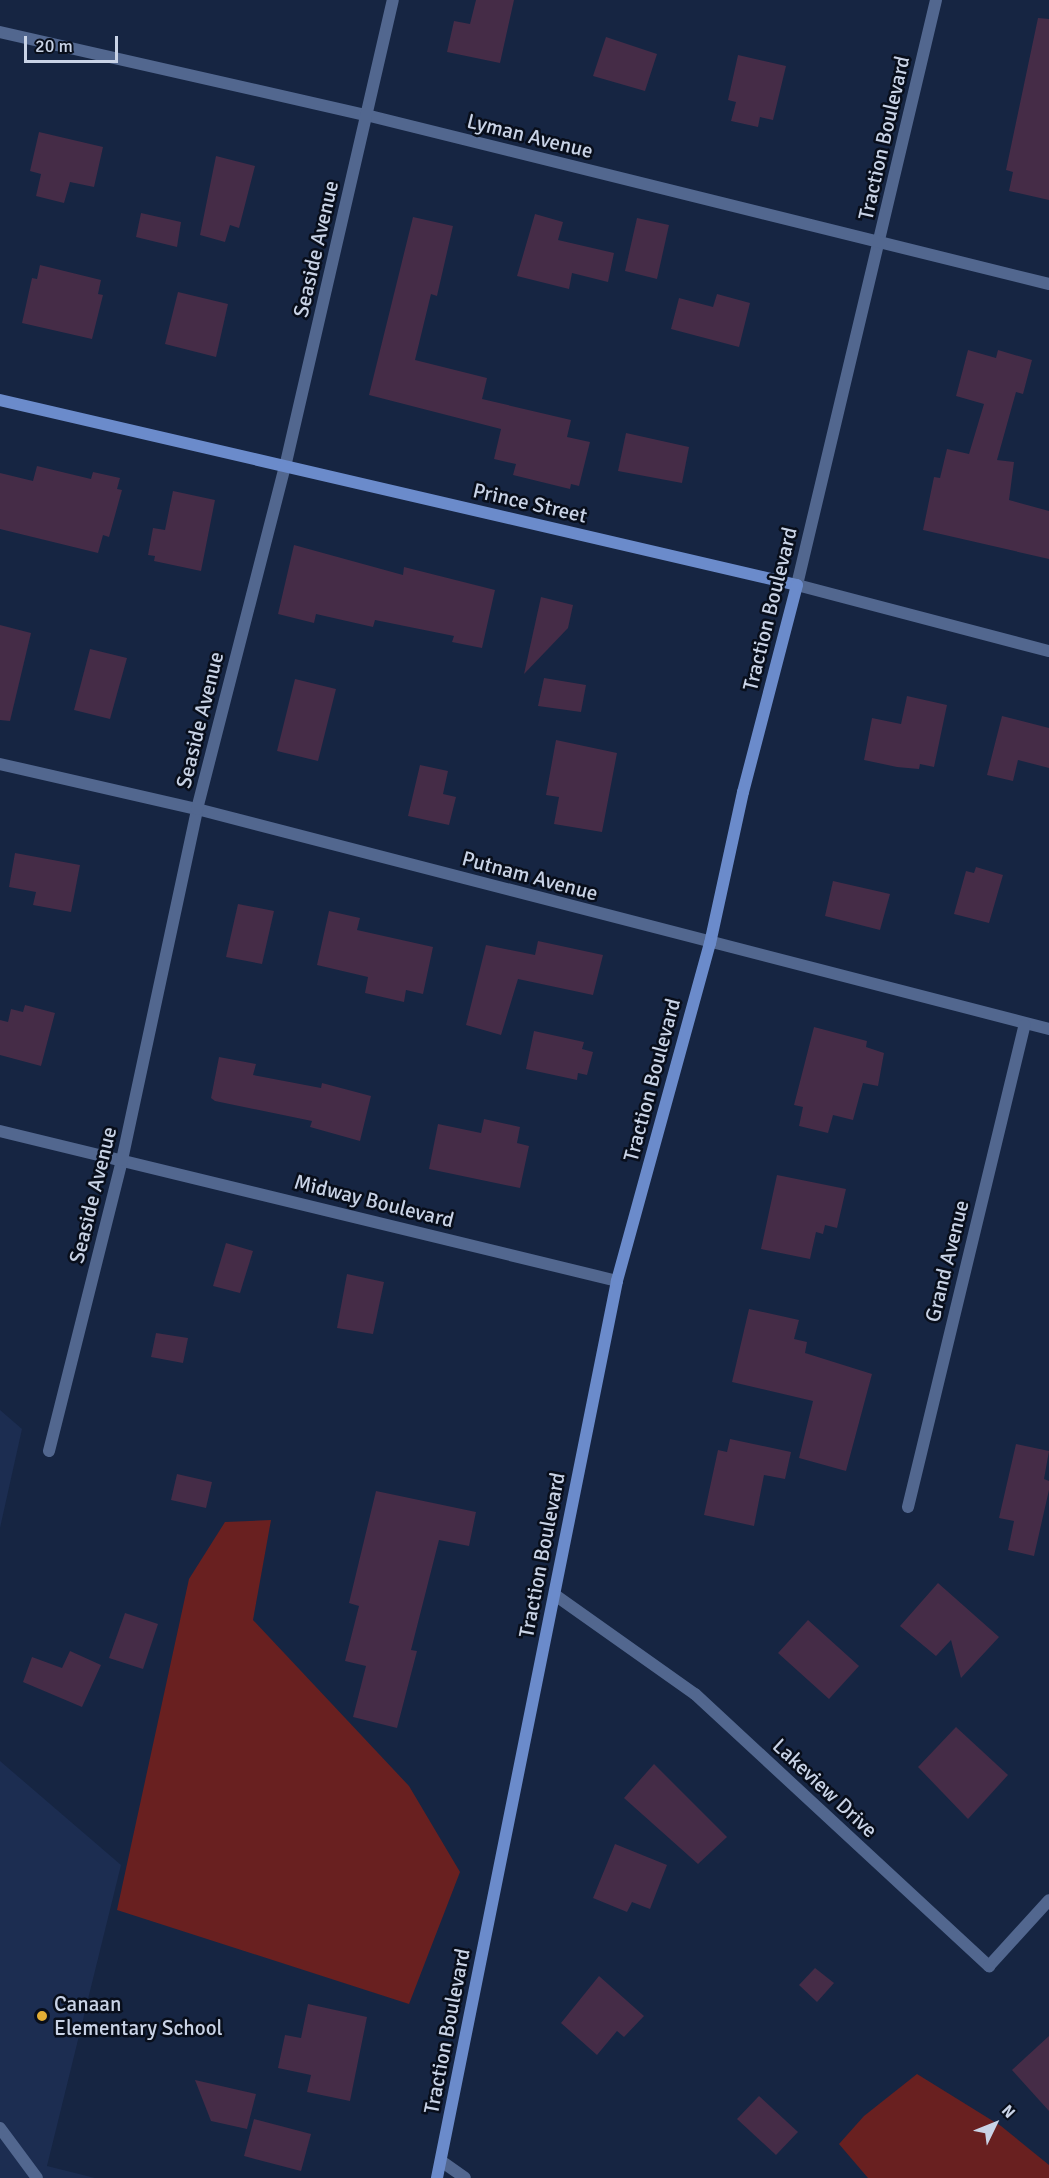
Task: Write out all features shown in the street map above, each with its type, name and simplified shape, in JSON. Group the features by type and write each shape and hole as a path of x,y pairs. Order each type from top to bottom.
{"street":[{"name":"Seaside Avenue","path":"49,1451 122,1160 197,809 285,467 393,0"},
{"name":"Traction Boulevard","path":"437,2178 617,1281 710,943 743,792 797,585 936,0"},
{"name":"Lyman Avenue","path":"0,32 366,115 1049,284"},
{"name":"Prince Street","path":"0,400 797,585 1049,651"},
{"name":"Putnam Avenue","path":"0,764 197,809 1025,1025 1049,1029"},
{"name":"Grand Avenue","path":"908,1507 1025,1025"},
{"name":"Midway Boulevard","path":"0,1131 617,1281"},
{"name":"Lakeview Drive","path":"555,1595 695,1694 989,1966 1049,1900"},
{"path":"0,2128 37,2178"},
{"path":"441,2161 465,2178"}],"shaded area":[{"path":"0,1410 22,1429 0,1528"},
{"path":"271,1520 253,1620 409,1786 460,1872 409,2004 117,1910 189,1579 225,1522"},
{"name":"Canaan Elementary School","path":"0,1761 121,1865 47,2166 95,2178 0,2178"},
{"path":"917,2074 1001,2126 1049,2165 1049,2178 868,2178 839,2144 864,2116"}],"building":[{"path":"476,0 514,0 500,63 447,52 454,21 470,24"},
{"path":"1038,18 1049,19 1049,200 1009,191 1013,172 1006,170"},
{"path":"606,37 657,54 645,91 593,76"},
{"path":"738,55 786,66 773,120 760,117 758,127 731,121 736,102 728,100"},
{"path":"39,132 103,147 94,187 70,182 64,203 36,196 41,174 30,171"},
{"path":"216,156 255,166 239,228 230,225 225,242 200,235"},
{"path":"141,213 181,222 177,247 136,237"},
{"path":"535,214 563,222 558,240 614,253 608,282 572,273 569,289 517,276"},
{"path":"413,217 453,226 437,296 431,294 415,360 487,378 482,399 571,420 567,437 590,442 579,486 571,484 570,489 513,475 516,464 494,459 501,429 369,395"},
{"path":"637,218 669,225 657,279 625,271"},
{"path":"40,265 101,280 98,294 103,295 92,339 22,323 32,278 37,279"},
{"path":"178,292 228,304 216,357 165,344"},
{"path":"717,294 750,303 739,347 671,329 679,298 713,307"},
{"path":"968,350 996,358 998,350 1032,360 1023,394 1016,392 997,460 1014,462 1009,500 1049,511 1049,559 923,530 934,477 940,478 947,449 969,454 984,404 956,396"},
{"path":"626,433 689,447 682,483 618,471"},
{"path":"37,466 91,479 93,472 120,478 117,489 122,490 109,537 103,535 98,553 0,529 0,473 33,481"},
{"path":"173,491 215,500 201,571 154,561 155,556 148,555 153,528 165,530"},
{"path":"294,545 403,575 404,567 495,590 482,648 452,642 454,636 375,620 373,627 316,614 314,623 278,614"},
{"path":"541,597 573,605 568,628 524,674"},
{"path":"0,625 31,633 10,721 0,720"},
{"path":"90,649 127,658 110,719 74,710"},
{"path":"544,678 586,685 581,712 538,706"},
{"path":"295,679 336,689 318,761 277,751"},
{"path":"907,696 947,705 934,767 920,764 919,769 897,767 864,760 872,718 901,724"},
{"path":"1002,716 1049,728 1049,768 1018,760 1013,781 987,775"},
{"path":"556,740 617,753 602,832 554,824 559,797 546,795"},
{"path":"420,765 448,771 443,794 456,797 449,825 408,816"},
{"path":"15,853 80,865 71,912 33,905 36,892 9,887"},
{"path":"976,867 1003,875 989,923 954,914 966,871 974,873"},
{"path":"833,881 890,894 880,930 825,916"},
{"path":"238,904 274,911 262,964 226,957"},
{"path":"329,911 360,918 357,930 433,947 423,994 406,990 404,1002 365,993 368,977 317,965"},
{"path":"538,941 603,955 593,995 518,979 501,1035 466,1025 486,945 535,955"},
{"path":"25,1005 55,1013 41,1066 0,1055 0,1020 8,1022 11,1009 23,1012"},
{"path":"814,1027 867,1041 866,1047 884,1053 878,1086 863,1083 853,1120 833,1115 828,1133 799,1126 803,1107 794,1105"},
{"path":"534,1031 584,1042 582,1049 593,1052 587,1075 578,1073 577,1080 526,1069"},
{"path":"219,1057 256,1064 253,1075 321,1088 322,1083 371,1096 360,1141 310,1127 312,1121 215,1101 211,1098"},
{"path":"484,1119 520,1127 517,1143 529,1146 520,1188 429,1169 438,1124 481,1133"},
{"path":"777,1175 846,1189 837,1228 825,1225 823,1234 816,1232 810,1259 761,1249"},
{"path":"226,1243 253,1251 240,1293 213,1286"},
{"path":"347,1274 384,1282 373,1334 337,1328"},
{"path":"749,1309 799,1320 794,1339 807,1342 805,1353 872,1374 846,1471 799,1458 813,1401 732,1382"},
{"path":"156,1333 188,1338 183,1363 151,1357"},
{"path":"730,1439 791,1452 785,1479 764,1475 754,1526 704,1515 718,1450 727,1452"},
{"path":"1016,1444 1049,1451 1044,1479 1049,1481 1049,1490 1034,1556 1008,1550 1014,1521 999,1518"},
{"path":"177,1474 212,1482 206,1508 171,1500"},
{"path":"376,1491 476,1512 469,1546 439,1540 411,1650 417,1651 397,1728 353,1717 366,1666 345,1661 359,1606 349,1603"},
{"path":"938,1583 999,1637 961,1678 951,1640 936,1656 900,1626"},
{"path":"125,1613 158,1624 143,1669 109,1658"},
{"path":"808,1620 859,1666 829,1699 778,1653"},
{"path":"70,1651 101,1665 82,1707 23,1682 32,1657 62,1668"},
{"path":"956,1727 1008,1775 968,1819 918,1767"},
{"path":"654,1764 727,1837 698,1864 624,1798"},
{"path":"615,1844 667,1865 650,1909 632,1902 627,1912 593,1898"},
{"path":"815,1968 834,1983 817,2002 799,1985"},
{"path":"599,1976 644,2016 624,2037 617,2031 597,2055 561,2023"},
{"path":"308,2004 367,2017 350,2101 307,2092 311,2075 278,2068 285,2035 301,2038"},
{"path":"1049,2036 1049,2111 1012,2070"},
{"path":"195,2080 256,2094 247,2129 211,2121"},
{"path":"759,2096 798,2132 776,2155 737,2119"},
{"path":"254,2119 311,2134 301,2171 244,2156"}],"place":[{"name":"Canaan Elementary School","path":"42,2016"}]}
